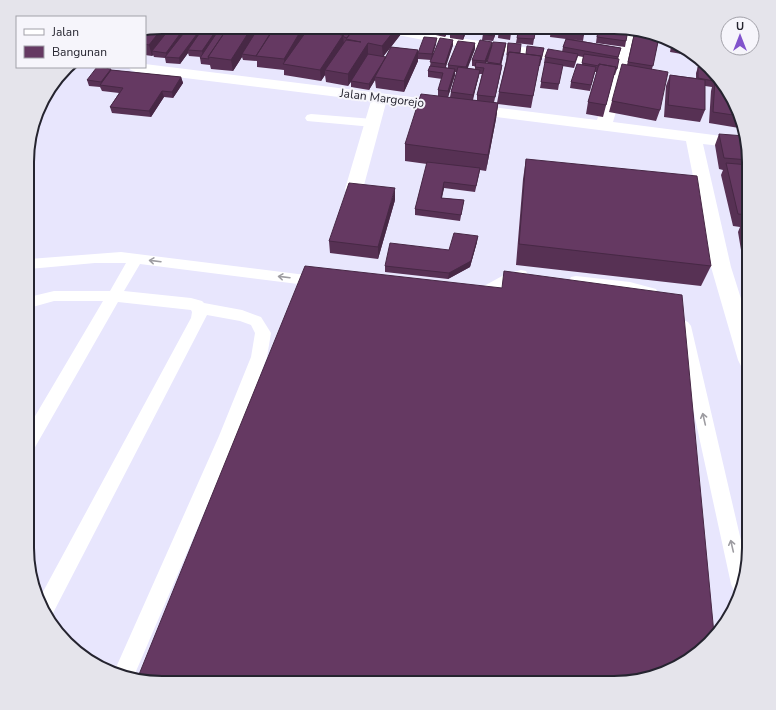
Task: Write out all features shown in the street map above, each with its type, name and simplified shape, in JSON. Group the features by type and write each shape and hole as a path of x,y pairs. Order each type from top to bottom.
{"street":[{"path":"413,34 444,40 622,65"},
{"path":"604,127 608,107 622,65 630,35"},
{"name":"Jalan Margorejo","path":"144,68 741,143"},
{"path":"354,189 380,98"},
{"path":"693,136 721,267 742,337"}],"lane":[{"path":"311,118 373,123"},
{"path":"34,264 95,258 136,258 340,285"},
{"path":"34,434 136,258"},
{"path":"463,299 490,292 519,275 534,276"},
{"path":"563,279 630,287 663,298"},
{"path":"34,301 54,296 115,296 191,304 199,308 242,316 256,321 262,333 259,357 228,436 126,670"},
{"path":"47,604 199,318 199,308"},
{"path":"677,315 681,321 739,576"}],"building":[{"path":"157,34 149,45 146,44 146,35"},
{"path":"165,34 180,34 166,53 152,51"},
{"path":"183,34 197,34 179,58 165,57"},
{"path":"199,34 214,34 202,51 188,50"},
{"path":"216,34 224,34 208,57 209,59 200,58"},
{"path":"223,34 248,34 231,60 208,57"},
{"path":"254,34 270,34 256,56 242,54"},
{"path":"270,34 299,34 284,59 256,56"},
{"path":"304,34 343,35 320,70 283,64"},
{"path":"336,34 350,34 347,38 343,35"},
{"path":"350,34 391,34 382,46 368,43 348,74 325,70 346,40 361,42 346,39"},
{"path":"483,34 495,34 494,36"},
{"path":"518,34 535,34 534,39 517,38"},
{"path":"598,34 627,35 626,41 597,37"},
{"path":"634,36 658,42 653,66 628,62"},
{"path":"424,37 437,38 432,54 418,53"},
{"path":"440,38 453,40 445,64 430,62"},
{"path":"566,39 621,48 618,57 563,47"},
{"path":"480,40 492,42 485,61 472,60"},
{"path":"458,41 475,43 466,67 448,65"},
{"path":"493,42 506,43 500,64 487,62"},
{"path":"508,43 521,44 520,53 509,52 507,55"},
{"path":"527,46 544,48 541,60 541,56 526,54"},
{"path":"391,47 418,50 404,81 375,77"},
{"path":"548,49 578,54 575,62 545,57"},
{"path":"509,52 541,56 533,96 499,92"},
{"path":"368,54 386,57 369,84 351,81"},
{"path":"584,54 619,59 617,69 616,67 599,64 599,66 582,63"},
{"path":"476,62 502,65 495,97 477,95 484,68 475,67"},
{"path":"545,62 563,65 559,84 541,82"},
{"path":"577,64 596,67 591,85 571,82"},
{"path":"599,64 616,67 606,105 588,102"},
{"path":"622,64 668,72 660,110 612,101"},
{"path":"430,66 455,69 448,91 438,90 443,73 428,71"},
{"path":"458,67 480,70 473,95 451,92"},
{"path":"698,67 712,81 698,78"},
{"path":"96,68 111,69 101,82 87,80"},
{"path":"111,70 181,77 172,92 162,91 149,111 110,107 123,88 100,85"},
{"path":"670,75 705,80 705,110 668,105"},
{"path":"715,84 725,98 733,115 713,112"},
{"path":"421,94 498,103 488,155 405,144"},
{"path":"719,134 740,136 742,159 724,158"},
{"path":"526,159 697,176 711,266 519,244"},
{"path":"427,162 480,168 476,186 444,182 441,198 464,200 461,215 415,209"},
{"path":"726,163 742,164 742,214 738,214"},
{"path":"349,183 395,188 378,247 329,241"},
{"path":"454,233 478,236 471,261 449,273 385,266 390,243 449,250"},
{"path":"305,266 502,288 504,271 682,295 713,628 698,644 678,659 639,674 622,676 154,676 139,674"}]}
